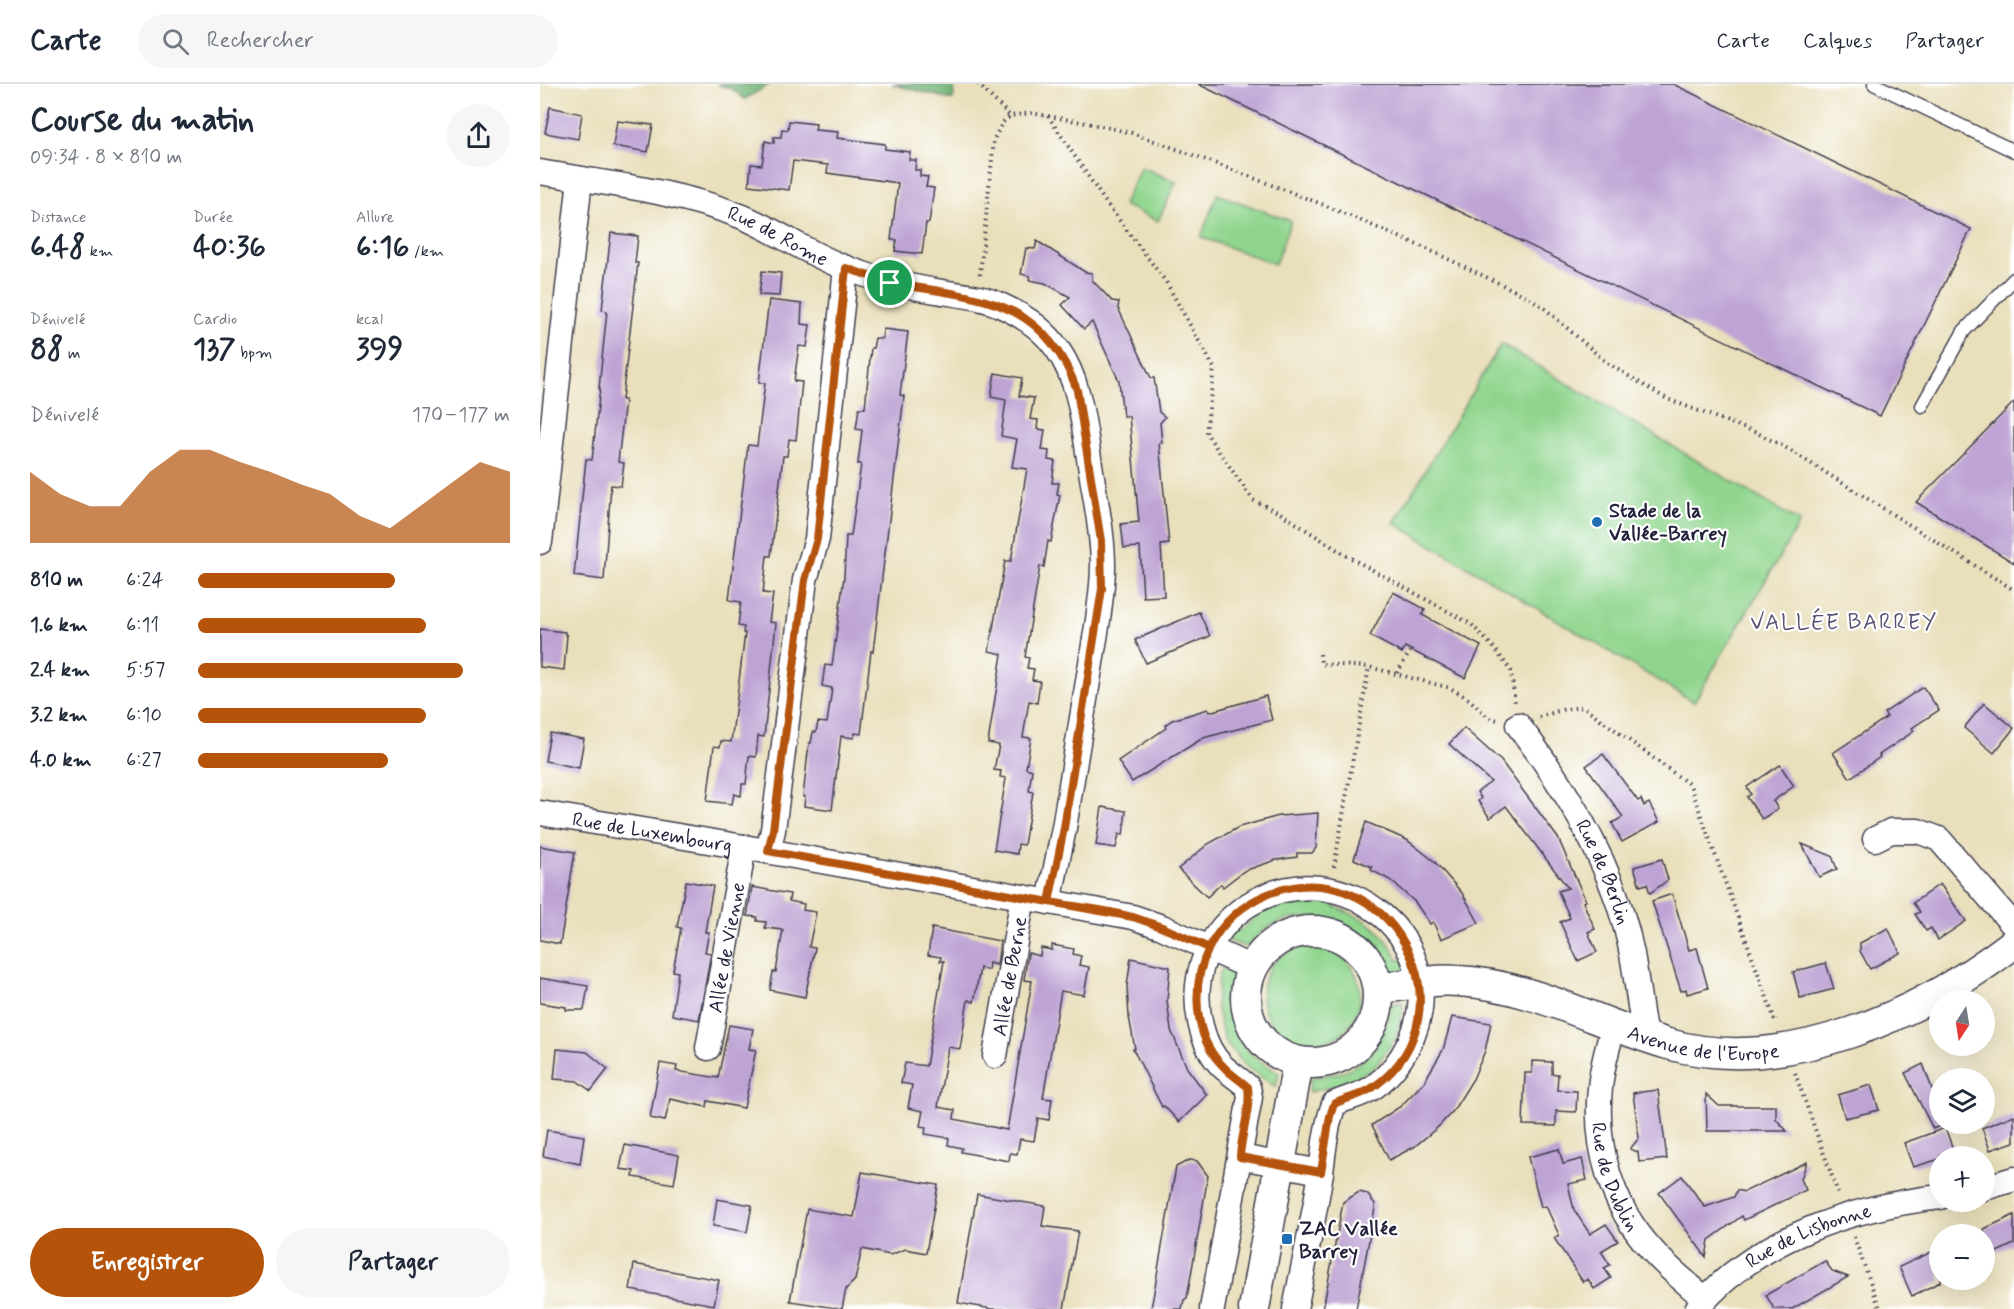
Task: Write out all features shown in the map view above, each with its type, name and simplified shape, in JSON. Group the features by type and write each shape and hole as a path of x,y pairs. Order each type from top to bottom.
{"street":[{"name":"Rue de Rome","path":"540,172 673,195 704,203 744,217 846,268 890,283 978,297 1020,314 1048,338 1065,362 1077,390 1081,408 1101,541 1102,589 1064,828 1049,902"},
{"path":"540,542 548,400 580,179"},
{"path":"768,851 773,830 805,580 817,539 846,268"},
{"name":"Rue de Berlin","path":"1518,725 1544,759 1563,790 1604,868 1632,953 1645,1037"},
{"name":"Rue de Luxembourg","path":"540,813 768,851 1133,917 1162,927 1252,968"},
{"path":"1875,839 1891,831 1918,831 1939,839 2014,926"},
{"name":"Allée de Vienne","path":"708,1048 744,847"},
{"path":"1212,1309 1250,1096 1248,1087 1223,1067 1214,1056 1205,1038 1199,1018 1197,998 1199,978 1209,948 1226,923 1241,909 1258,898 1288,889 1318,887 1358,898 1375,908 1390,922 1403,938 1412,957 1420,997 1413,1037 1391,1071 1359,1096 1334,1104 1295,1309"},
{"name":"Allée de Berne","path":"995,1056 1023,897"},
{"path":"1306,931 1323,931 1339,936 1354,945 1366,958 1374,973 1378,989 1376,1014 1365,1037 1357,1046 1341,1056 1323,1062 1298,1062 1271,1049 1252,1026 1245,997 1252,968 1262,954 1274,942 1289,934 1306,931"},
{"name":"Avenue de l'Europe","path":"1378,989 1456,981 1493,985 1550,1001 1645,1037 1693,1050 1751,1053 1814,1042 1882,1022 1917,1006 1967,976 2014,943"},
{"name":"Rue de Dublin","path":"1614,1025 1603,1069 1599,1107 1601,1146 1610,1182 1637,1233 1701,1304"},
{"path":"1254,1309 1298,1062"},
{"path":"1240,1157 1321,1172"},
{"path":"1995,1185 2014,1179"},
{"name":"Rue de Lisbonne","path":"1701,1304 1720,1285 1774,1246 1808,1229 1881,1206 1929,1199"}],"lane":[{"path":"1874,84 2014,151"},
{"path":"1922,406 1964,331 2014,279"}],"path":[{"path":"978,84 1010,116"},
{"path":"978,297 994,139 1002,123 1010,116 1031,113 1132,133 1334,209 1425,248 1526,296 1542,306 1607,363 1676,403 1755,432 1783,446 2014,590"},
{"path":"1047,115 1098,191 1166,282 1214,368 1206,433 1253,500 1280,513 1347,556 1471,624 1495,649 1510,671 1518,725"},
{"path":"1397,674 1411,650"},
{"path":"1320,654 1321,664 1369,667 1450,688 1469,699 1489,718 1518,725 1565,709 1584,707 1690,785 1777,1027"},
{"path":"1333,872 1369,667"},
{"path":"1795,1072 1880,1309"}],"green space":[{"path":"717,84 770,84 745,99 732,89"},
{"path":"892,84 955,84 953,100"},
{"path":"1141,167 1176,182 1158,221 1123,205"},
{"path":"1217,194 1291,221 1275,264 1201,237"},
{"name":"Stade de la Vallée-Barrey","path":"1501,344 1800,522 1694,702 1394,523"},
{"path":"1317,895 1336,897 1335,907 1373,926 1387,941 1398,960 1404,959 1405,975 1392,976 1358,933 1336,921 1322,918 1297,918 1279,922 1264,930 1246,947 1226,940 1232,930 1241,930 1262,911 1288,903 1315,904"},
{"path":"1311,946 1330,950 1346,960 1356,976 1360,995 1356,1014 1346,1030 1330,1040 1311,1044 1292,1040 1276,1030 1266,1014 1262,995 1266,976 1276,960 1292,950"},
{"path":"1223,968 1232,974 1230,1006 1237,1036 1251,1054 1279,1073 1276,1087 1245,1066 1224,1040 1216,1006 1219,974"},
{"path":"1402,1002 1403,1009 1395,1039 1375,1067 1345,1084 1309,1092 1311,1078 1344,1071 1363,1060 1377,1044 1392,1004"}],"building":[{"path":"1198,84 1673,84 1971,229 1880,416"},
{"path":"550,107 582,114 578,139 545,133"},
{"path":"617,121 653,125 648,152 613,146"},
{"path":"789,121 816,124 815,130 838,132 837,138 885,144 885,149 910,152 909,160 916,160 915,170 920,170 920,176 928,177 926,187 934,188 922,254 895,251 897,240 891,240 898,183 827,173 828,165 793,161 789,190 749,185 751,164 762,165 765,141 774,143 774,137 781,137 782,129 788,130"},
{"path":"611,233 638,236 635,263 638,263 622,400 625,400 618,462 624,463 621,486 611,485 604,580 574,576 586,459 592,460 600,388 607,311 602,310"},
{"path":"1037,241 1085,272 1092,273 1092,280 1112,301 1119,302 1118,308 1151,378 1154,378 1159,412 1165,417 1160,423 1162,443 1159,443 1169,544 1161,545 1164,596 1143,597 1140,547 1124,548 1121,524 1139,522 1129,416 1123,416 1119,381 1092,322 1084,329 1062,305 1070,297 1045,283 1029,280 1030,276 1021,274 1026,248 1035,249"},
{"path":"762,271 781,273 779,296 759,295"},
{"path":"769,300 802,304 801,324 810,325 807,347 799,346 794,381 802,382 796,440 789,439 787,456 783,456 771,556 767,556 763,593 773,594 769,622 776,623 764,737 758,736 756,757 749,756 746,784 742,784 741,796 734,794 732,804 707,801 714,746 720,747 721,741 731,742 745,633 743,633 744,627 738,626 741,602 729,600 748,445 757,446 765,383 759,383"},
{"path":"883,329 908,332 900,395 904,396 861,734 855,733 854,738 841,736 832,810 804,806 805,797 803,797 809,743 811,743 813,732 816,732 818,722 827,723 832,688 822,686 825,665 832,666 844,577 846,536 851,536 861,464 858,464 862,430 856,429 859,408 865,408 871,348 873,348 875,338 882,339"},
{"path":"995,373 1022,378 1019,396 1034,398 1030,419 1038,420 1037,429 1045,430 1042,450 1049,451 1048,460 1055,461 1052,483 1059,483 1057,494 1060,495 1044,567 1040,566 1025,657 1029,658 1027,668 1034,669 1032,680 1040,681 1037,703 1029,701 1023,737 1031,738 1026,768 1032,770 1029,791 1033,792 1024,845 1018,844 1017,854 994,850 1006,778 1000,777 1001,771 994,770 999,745 988,743 1002,654 989,651 1005,561 1011,561 1027,469 1012,467 1017,439 1001,436 1006,400 991,397"},
{"path":"2014,402 2014,563 1916,502"},
{"path":"1393,592 1425,609 1422,615 1481,646 1465,678 1405,647 1402,653 1370,636"},
{"path":"1199,612 1210,636 1146,663 1135,640"},
{"path":"540,629 565,632 567,635 564,670 540,667"},
{"path":"1923,687 1939,710 1912,728 1914,731 1850,778 1833,753 1887,717 1884,713"},
{"path":"1266,696 1272,720 1203,738 1132,782 1118,761 1166,728 1165,725 1172,720"},
{"path":"1984,703 2014,728 1994,753 1964,728"},
{"path":"1464,728 1501,761 1558,838 1586,901 1583,902 1595,929 1588,932 1597,952 1578,961 1560,922 1570,918 1558,891 1568,888 1506,806 1490,818 1478,801 1481,798 1477,792 1491,782 1449,744"},
{"path":"550,733 584,739 579,768 545,761"},
{"path":"1603,754 1638,801 1641,799 1644,806 1649,803 1659,822 1622,842 1612,823 1623,817 1586,766"},
{"path":"1780,765 1794,786 1773,801 1778,809 1762,819 1747,797 1751,794 1747,787"},
{"path":"1102,807 1126,811 1123,835 1119,834 1116,848 1096,845"},
{"path":"1318,813 1316,848 1312,853 1297,853 1297,857 1276,860 1244,871 1223,887 1221,884 1207,897 1178,869 1208,844 1239,827 1279,816"},
{"path":"1366,822 1407,840 1434,861 1462,893 1479,923 1441,939 1433,922 1430,924 1415,902 1390,880 1371,870 1372,867 1354,859"},
{"path":"1802,844 1832,856 1837,869 1819,877"},
{"path":"540,846 575,852 560,944 540,940"},
{"path":"1662,859 1668,880 1650,893 1647,884 1640,886 1634,867"},
{"path":"686,881 713,886 705,932 709,932 705,952 711,953 699,1020 672,1015 678,972 673,971 681,928 677,927"},
{"path":"1940,884 1966,921 1938,940 1931,928 1926,931 1915,914 1920,912 1913,903"},
{"path":"752,887 790,894 789,901 804,904 803,910 816,912 809,947 815,948 805,997 770,990 773,972 776,972 783,930 765,928 766,922 757,921 757,917 747,916"},
{"path":"1672,894 1689,950 1697,948 1708,988 1687,994 1686,989 1681,991 1652,901"},
{"path":"932,928 1000,941 997,965 989,963 988,970 980,968 974,1002 968,1000 960,1049 948,1047 938,1107 955,1110 954,1119 1007,1130 1032,981 1024,980 1028,953 1040,956 1041,948 1052,950 1052,945 1074,949 1073,954 1081,956 1079,965 1089,967 1084,995 1061,991 1043,1098 1052,1099 1049,1120 1038,1118 1034,1141 1020,1139 1017,1154 1010,1153 1009,1161 961,1152 962,1148 948,1145 949,1138 925,1134 926,1127 920,1126 923,1111 908,1108 912,1085 901,1083 905,1063 926,1066 944,961 940,961 941,957 928,955"},
{"path":"1888,928 1900,953 1870,969 1860,951 1860,943"},
{"path":"1131,958 1170,967 1167,1001 1171,1030 1187,1068 1207,1095 1179,1122 1164,1106 1162,1107 1133,1049 1135,1049 1129,1017 1127,986"},
{"path":"1826,963 1834,989 1800,998 1793,972"},
{"path":"540,978 588,986 584,1010 566,1010 566,1007 540,1003"},
{"path":"1452,1017 1491,1023 1485,1051 1473,1079 1453,1111 1438,1127 1414,1147 1389,1160 1372,1125 1401,1106 1424,1082 1443,1050"},
{"path":"729,1025 753,1029 749,1049 756,1050 744,1108 708,1101 707,1107 670,1099 665,1121 650,1118 660,1063 677,1066 676,1071 718,1078"},
{"path":"557,1049 587,1052 608,1069 591,1091 577,1081 554,1079"},
{"path":"1532,1061 1552,1062 1552,1074 1558,1074 1557,1090 1577,1091 1576,1112 1556,1111 1556,1126 1523,1125 1525,1073 1532,1073"},
{"path":"1923,1064 1929,1081 1929,1121 1905,1073"},
{"path":"1871,1085 1879,1110 1845,1118 1838,1095"},
{"path":"1658,1090 1667,1159 1639,1162 1638,1152 1630,1149 1639,1138 1633,1093"},
{"path":"1706,1094 1719,1106 1776,1106 1776,1119 1787,1131 1707,1131"},
{"path":"2014,1115 2014,1142 1995,1148 1995,1146 1989,1146 1984,1134 1995,1134 1995,1123"},
{"path":"547,1130 584,1136 580,1164 543,1156"},
{"path":"1929,1134 1947,1134 1952,1146 1929,1146 1929,1162 1913,1167 1904,1143"},
{"path":"625,1145 679,1155 674,1184 633,1177 634,1171 620,1169"},
{"path":"1559,1149 1563,1164 1582,1159 1587,1180 1568,1184 1574,1210 1590,1234 1606,1224 1618,1241 1601,1251 1610,1265 1604,1268 1611,1278 1594,1289 1588,1279 1583,1282 1554,1238 1559,1235 1546,1206 1541,1207 1528,1157"},
{"path":"1189,1160 1197,1161 1208,1176 1187,1298 1184,1300 1182,1309 1151,1309 1176,1167"},
{"path":"1807,1162 1801,1179 1806,1190 1744,1220 1742,1216 1709,1240 1706,1257 1659,1193 1682,1176 1705,1207 1734,1197 1737,1190 1744,1192"},
{"path":"862,1172 938,1185 926,1253 906,1249 890,1255 862,1249 855,1280 846,1289 842,1309 790,1301 807,1209 854,1217"},
{"path":"1359,1192 1367,1194 1375,1204 1375,1208 1356,1309 1323,1309 1343,1202"},
{"path":"977,1194 1045,1206 1042,1226 1078,1231 1064,1309 992,1309 958,1303"},
{"path":"717,1199 752,1205 747,1232 713,1226"},
{"path":"2014,1215 2014,1244 1995,1253 1995,1224"},
{"path":"1929,1253 1929,1288 1912,1296 1899,1267"},
{"path":"1825,1261 1832,1271 1848,1277 1792,1309 1774,1309 1766,1295"},
{"path":"634,1264 719,1280 714,1305 630,1290"}],"place":[{"name":"Stade de la Vallée-Barrey","path":"1597,522"},
{"name":"ZAC Vallée Barrey","path":"1287,1239"}],"district":[{"name":"VALLÉE BARREY","path":"1844,621"}],"route":[{"path":"890,283 846,268 817,539 805,580 773,830 768,851 1133,917 1209,948 1199,978 1197,998 1199,1018 1214,1056 1223,1067 1248,1087 1250,1096 1241,1139 1240,1157 1321,1172 1324,1144 1334,1104 1359,1096 1376,1085 1391,1071 1413,1037 1420,997 1418,976 1403,938 1375,908 1358,898 1318,887 1298,887 1258,898 1226,923 1209,948 1162,927 1133,917 1049,902 1064,828 1102,589 1101,541 1077,390 1058,350 1036,326 1020,314 978,297 890,283"}]}
